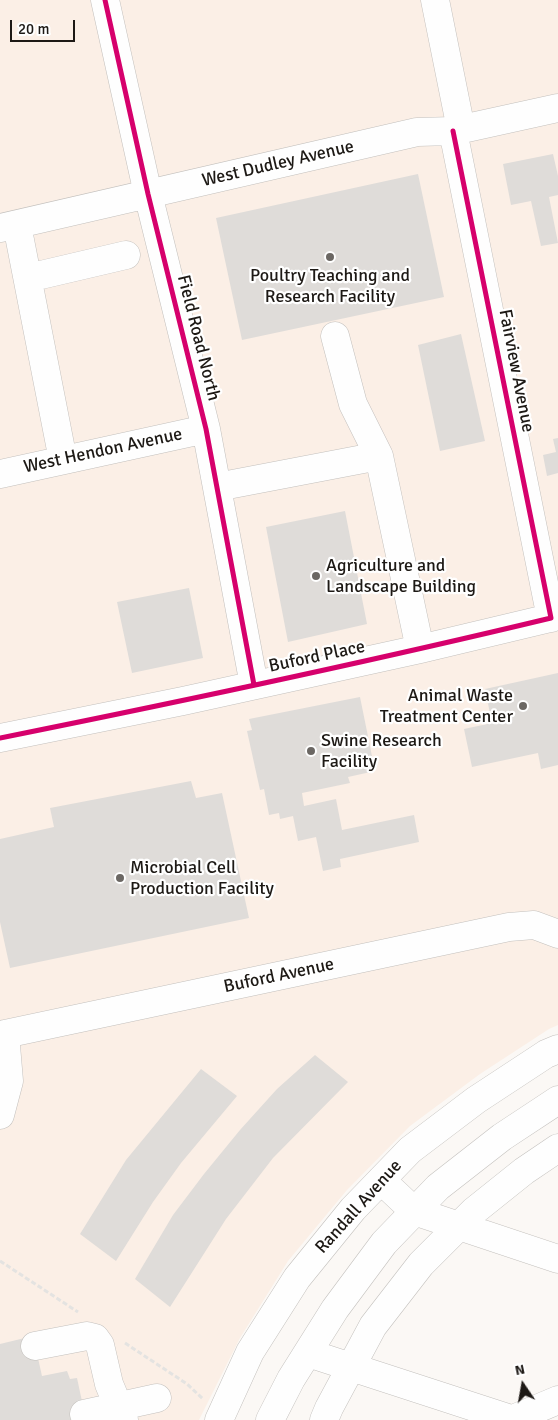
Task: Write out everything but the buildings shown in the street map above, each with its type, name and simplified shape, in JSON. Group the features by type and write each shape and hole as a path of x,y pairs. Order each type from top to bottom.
{"street":[{"name":"Field Road North","path":"106,0 148,194 206,428 254,684"},
{"name":"Fairview Avenue","path":"435,0 457,130 554,617"},
{"name":"West Dudley Avenue","path":"9,227 417,132 457,130 558,108"},
{"path":"9,227 28,278 63,460"},
{"path":"28,278 126,255"},
{"path":"335,336 353,404 379,456 420,649"},
{"name":"West Hendon Avenue","path":"0,474 206,428"},
{"path":"217,487 379,456"},
{"name":"Buford Place","path":"0,738 183,701 420,649 554,617"},
{"name":"Buford Avenue","path":"2,1034 509,927 534,925 558,934"},
{"path":"0,1115 9,1081 2,1034"},
{"name":"Randall Avenue","path":"219,1420 250,1352 297,1278 353,1209 410,1150 476,1100 546,1054 558,1049"},
{"path":"270,1420 291,1379 335,1309 384,1243 438,1187 502,1137 558,1100"},
{"path":"324,1420 328,1408 373,1326 421,1264 474,1211 524,1171 558,1148"},
{"path":"381,1180 414,1212 558,1259"},
{"path":"35,1346 87,1336 95,1338 100,1345 109,1384 121,1413"},
{"path":"308,1353 513,1420 558,1400"},
{"path":"84,1414 121,1413 157,1398"}],"shaded area":[{"path":"0,0 558,0 558,1025 480,1074 410,1126 347,1190 288,1261 240,1338 199,1420 0,1420"}],"cycle path":[{"path":"105,0 148,194 206,429 254,685"},
{"path":"0,738 276,681 551,618 453,131"}],"place":[{"name":"Poultry Teaching and Research Facility","path":"330,257"},
{"name":"Agriculture and Landscape Building","path":"316,576"},
{"name":"Animal Waste Treatment Center","path":"523,706"},
{"name":"Swine Research Facility","path":"311,751"},
{"name":"Microbial Cell Production Facility","path":"120,878"}]}
